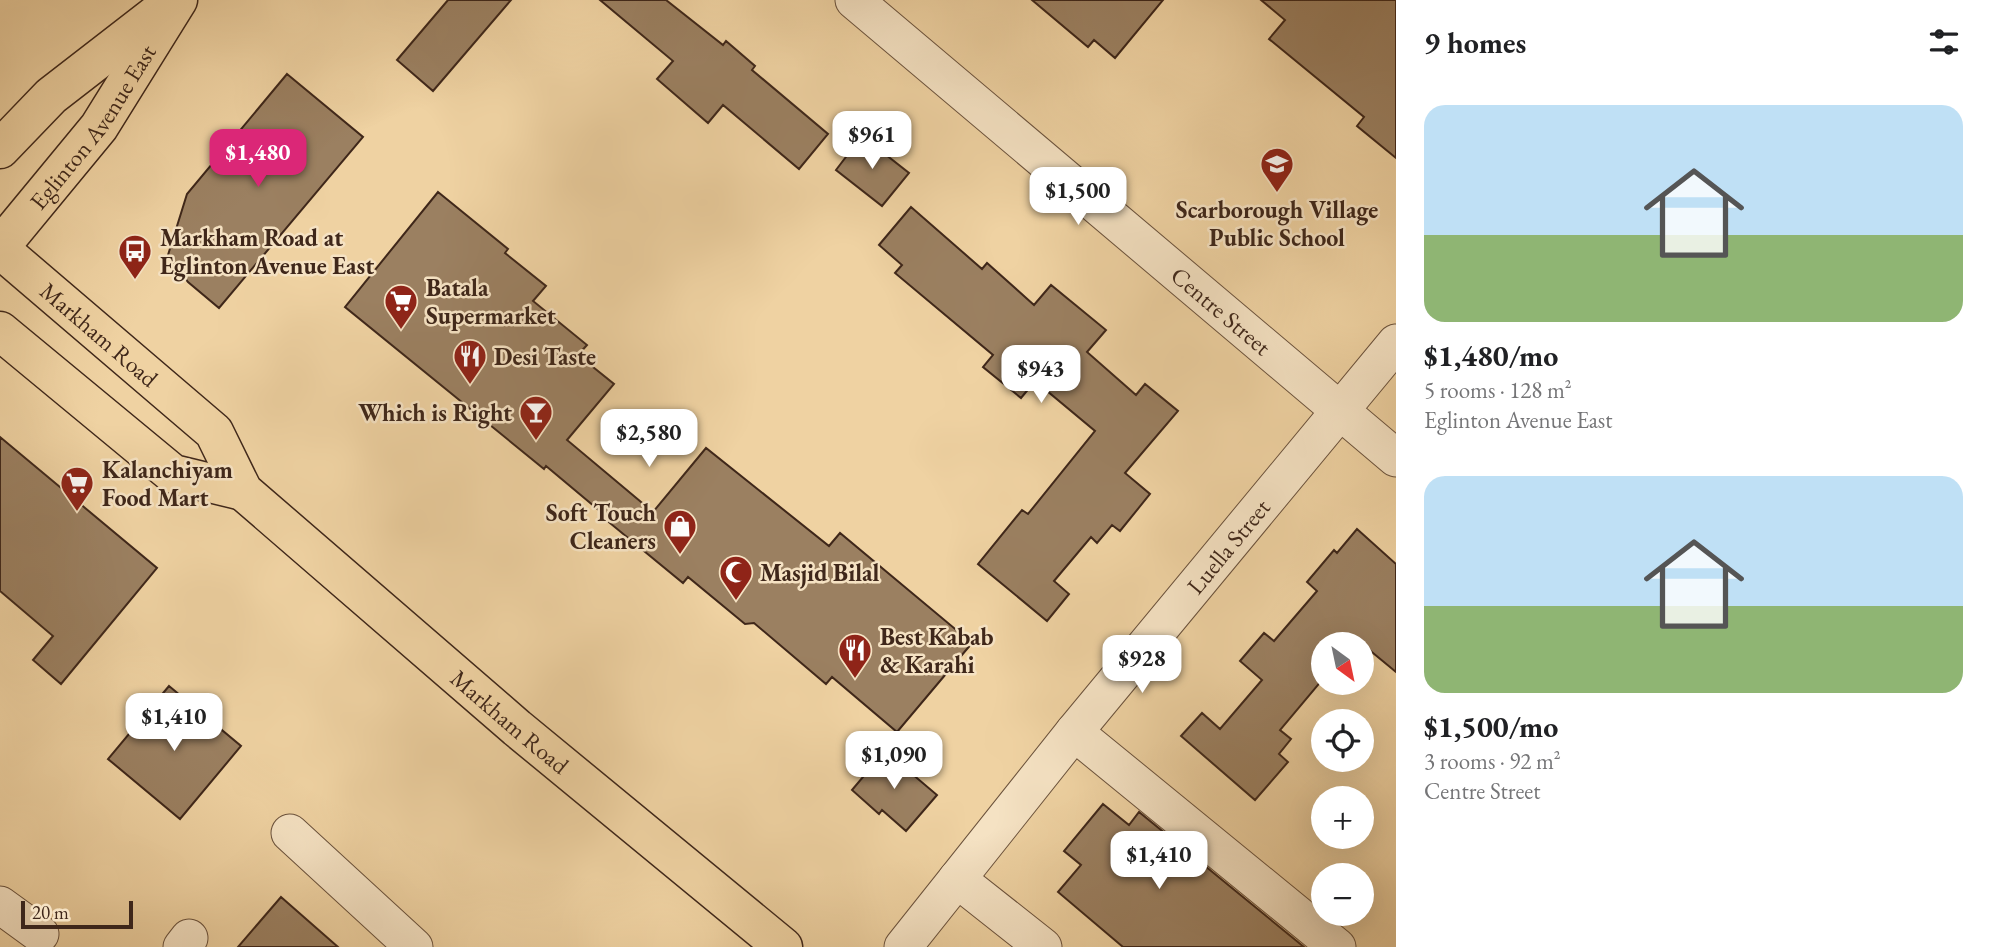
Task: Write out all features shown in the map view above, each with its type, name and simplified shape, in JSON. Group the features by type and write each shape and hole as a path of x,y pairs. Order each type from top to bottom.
{"main road":[{"name":"Eglinton Avenue East","path":"0,149 51,96 176,0"},
{"name":"Eglinton Avenue East","path":"0,248 99,127 176,0"},
{"name":"Markham Road","path":"0,248 214,432 243,491 517,727 783,947"},
{"name":"Markham Road","path":"0,331 173,474 243,491"}],"street":[{"name":"Centre Street","path":"854,0 1396,458"},
{"name":"Luella Street","path":"903,947 1074,732 1396,343"},
{"path":"1074,732 1337,947"},
{"path":"290,833 414,947"},
{"path":"957,879 1043,947"},
{"path":"0,905 40,934"}],"building":[{"path":"448,0 511,0 433,91 397,60"},
{"path":"600,0 666,0 723,45 726,41 755,66 752,70 828,134 799,169 723,105 708,123 657,79 673,61"},
{"path":"1032,0 1163,0 1115,58 1094,40 1088,47"},
{"path":"1261,0 1396,0 1396,158 1357,126 1364,117 1269,39 1285,20"},
{"path":"287,74 363,137 219,308 188,282 168,255 187,194"},
{"path":"862,136 909,173 882,206 836,170"},
{"path":"438,192 508,249 505,253 546,286 533,301 587,345 578,355 614,384 567,440 653,512 706,448 829,546 840,533 972,643 897,732 832,677 826,684 754,623 745,624 688,577 683,583 546,466 544,469 345,307"},
{"path":"911,207 982,269 987,263 1034,305 1051,285 1106,330 1087,352 1136,395 1145,384 1178,411 1125,473 1150,494 1120,531 1112,525 1097,543 1091,537 1054,581 1069,594 1047,621 978,564 1022,510 1028,514 1095,431 1035,381 1021,398 983,367 993,355 895,273 902,265 879,245"},
{"path":"0,437 157,568 61,684 33,660 53,636 0,591"},
{"path":"1357,529 1396,564 1396,672 1374,654 1374,632 1311,632 1311,693 1280,730 1291,739 1279,754 1288,762 1255,800 1181,736 1202,713 1220,729 1262,680 1240,661 1264,633 1274,641 1317,591 1307,582 1334,550 1337,553"},
{"path":"169,686 241,746 180,819 108,759"},
{"path":"885,751 937,795 906,831 882,810 879,814 852,790"},
{"path":"1103,804 1129,825 1139,812 1304,947 1123,947 1058,892 1081,865 1064,851"},
{"path":"281,897 338,947 238,947"}],"place":[{"name":"Scarborough Village Public School","path":"1277,194"},
{"name":"Markham Road at Eglinton Avenue East","path":"135,281"},
{"name":"Batala Supermarket","path":"401,331"},
{"name":"Desi Taste","path":"470,386"},
{"name":"Which is Right","path":"536,442"},
{"name":"Kalanchiyam Food Mart","path":"77,513"},
{"name":"Soft Touch Cleaners","path":"680,556"},
{"name":"Masjid Bilal","path":"736,602"},
{"name":"Best Kabab & Karahi","path":"855,680"}]}
